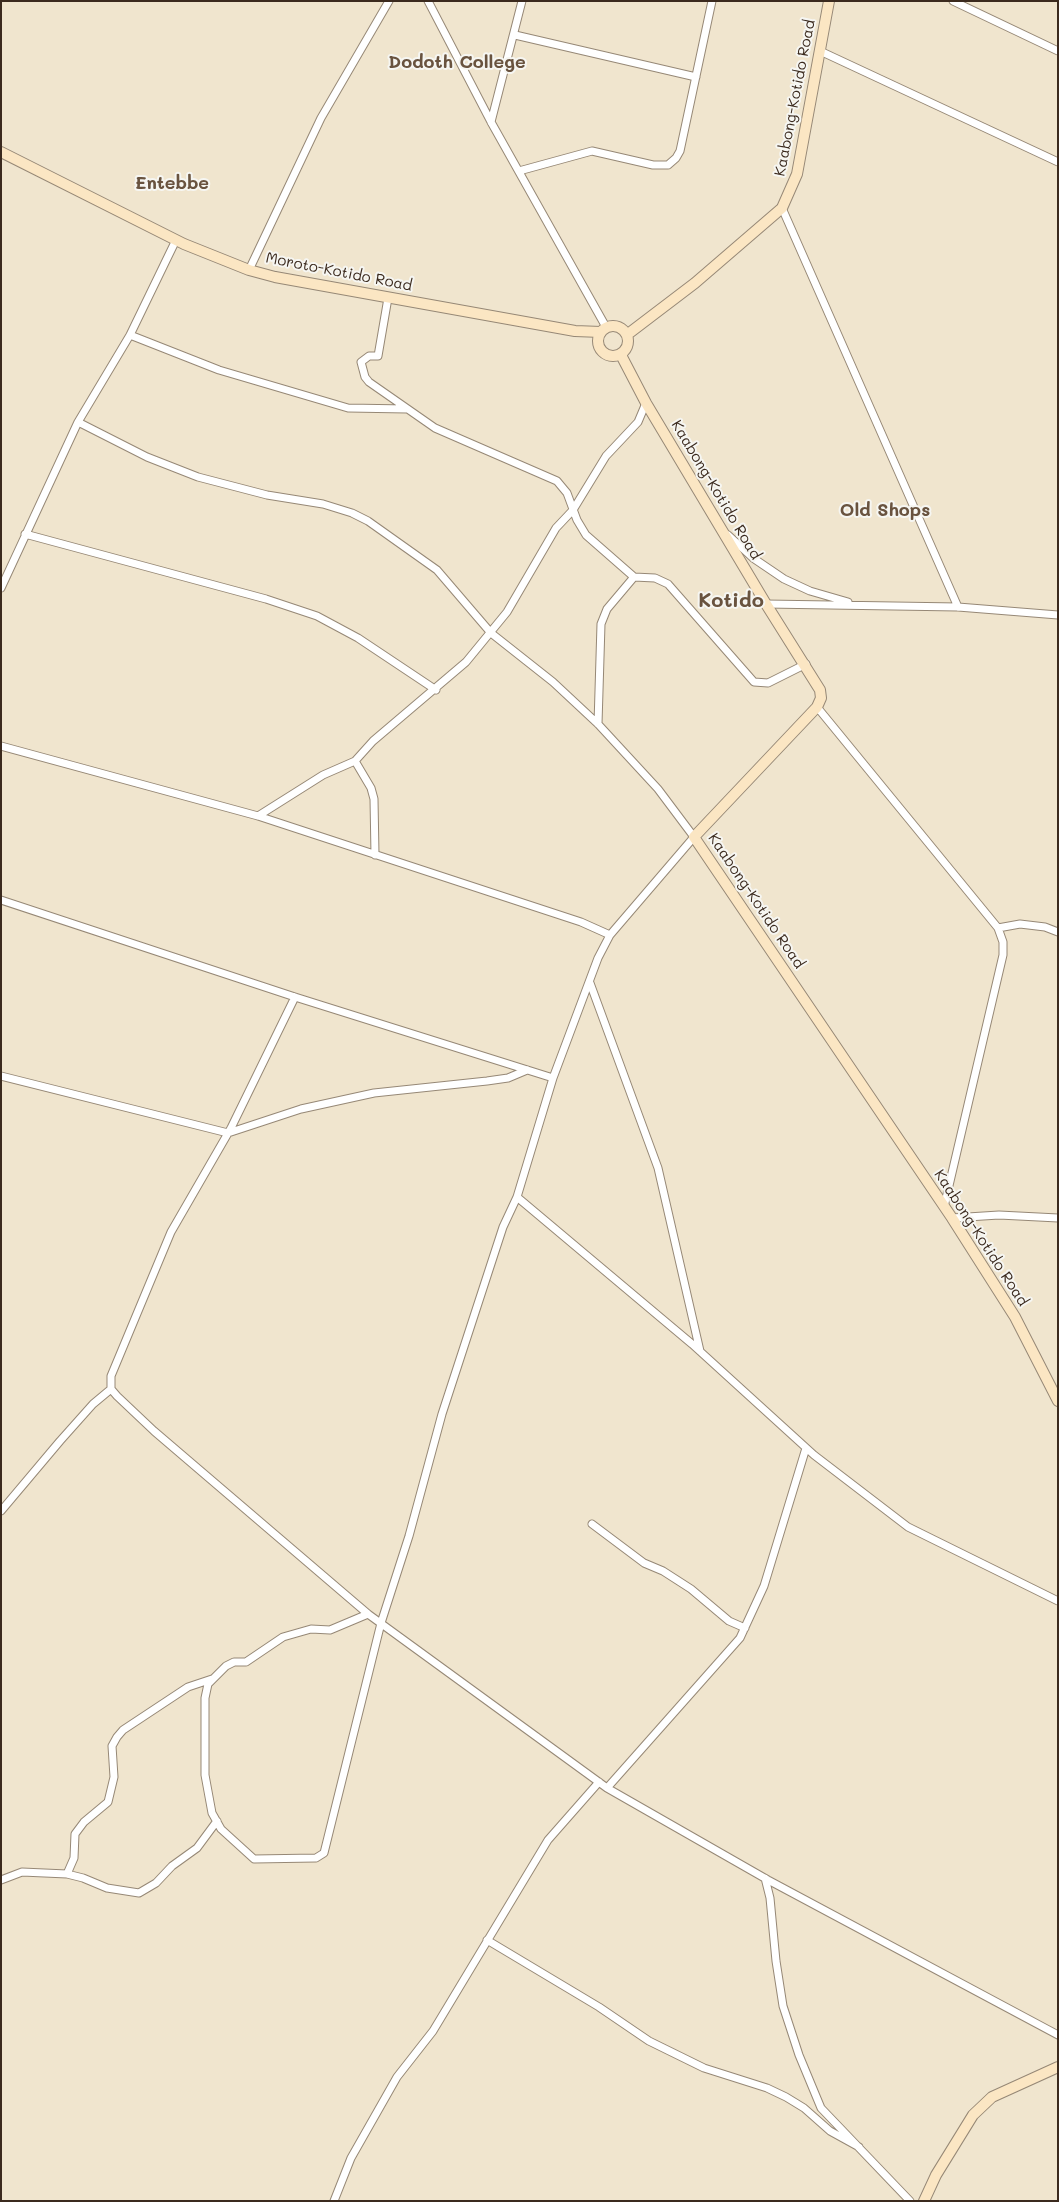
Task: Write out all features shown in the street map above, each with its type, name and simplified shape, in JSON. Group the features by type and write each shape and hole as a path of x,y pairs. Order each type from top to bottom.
{"street":[{"path":"248,270 322,118 389,1"},
{"path":"428,1 603,330 598,345 607,355 621,355 628,343 628,334 619,327 603,330"},
{"path":"491,122 515,35 522,1"},
{"path":"519,171 592,151 653,165 668,165 680,151 712,1"},
{"name":"Kaabong-Kotido Road","path":"628,334 695,283 782,208 797,174 829,1"},
{"path":"953,1 1058,51"},
{"path":"515,35 696,77"},
{"path":"820,51 1058,162"},
{"name":"Moroto-Kotido Road","path":"1,152 176,240 248,270 275,277 575,331 603,330"},
{"path":"782,208 958,607"},
{"path":"1,588 78,422 130,335 176,240"},
{"path":"388,298 378,356 369,356 361,362 369,382 435,428 557,482 567,494 586,535 634,577 655,578 668,584 758,684 768,683 806,664"},
{"name":"Moroto-Kotido Road","path":"575,331 598,345"},
{"path":"130,335 219,370 348,408 407,409"},
{"name":"Kaabong-Kotido Road","path":"621,355 646,403 766,604 806,664 820,690 821,698 818,707 694,837 952,1218 1015,1317 1058,1402"},
{"path":"258,816 323,775 355,761 373,741 436,690 466,662 507,612 556,528 573,510 606,456 638,422 646,403"},
{"path":"78,422 147,457 198,477 248,490 323,504 368,521 437,570 491,633 553,682 598,724 658,788 694,837 610,935 598,958 553,1078 548,1100 517,1196 503,1227 467,1333 402,1562 381,1623 324,1854 316,1858 254,1859 234,1843 212,1813 205,1775 205,1698 208,1684 226,1666 234,1662 246,1662 283,1637 311,1629 330,1630 368,1614"},
{"path":"722,530 753,558 784,579 810,591 858,605"},
{"path":"25,534 266,599 317,616 358,638 436,690"},
{"path":"598,724 601,624 607,609 634,577"},
{"path":"766,604 958,607 1058,614"},
{"path":"818,707 998,928 1003,942 1003,955 944,1207"},
{"path":"1,746 258,816 581,922 610,935"},
{"path":"355,761 371,788 374,799 375,855"},
{"path":"1,900 553,1078"},
{"path":"998,928 1020,924 1045,927 1058,932"},
{"path":"590,983 658,1168 700,1352"},
{"path":"295,996 228,1134 172,1232 111,1376 111,1389 123,1403 154,1431 368,1614 607,1788 765,1878 1058,2035"},
{"path":"1,1076 228,1134 301,1109 366,1095 508,1078 528,1070"},
{"path":"517,1196 700,1352 806,1448 908,1527 1058,1601"},
{"path":"952,1218 999,1215 1058,1218"},
{"path":"1,1511 48,1454 93,1404 111,1389"},
{"path":"607,1788 740,1638 764,1586 806,1448"},
{"path":"592,1524 644,1562 663,1571 691,1589 730,1621 745,1628"},
{"path":"67,1874 74,1858 75,1834 84,1822 108,1802 114,1777 112,1746 117,1737 128,1727 188,1686 212,1679"},
{"path":"334,2201 351,2158 397,2077 433,2031 548,1840 599,1782"},
{"path":"1,1880 22,1872 67,1874 83,1878 107,1888 132,1893 144,1891 197,1848 217,1821"},
{"path":"765,1878 770,1898 776,1961 786,2019 821,2108 910,2201"},
{"path":"487,1940 599,2006 649,2041 704,2068 767,2088 786,2097 804,2108 830,2131 859,2147"},
{"path":"924,2201 936,2175 973,2115 992,2097 1058,2067"}],"district":[{"name":"Dodoth College","path":"457,62"},
{"name":"Entebbe","path":"172,183"},
{"name":"Old Shops","path":"885,510"},
{"name":"Kotido","path":"731,601"}]}
